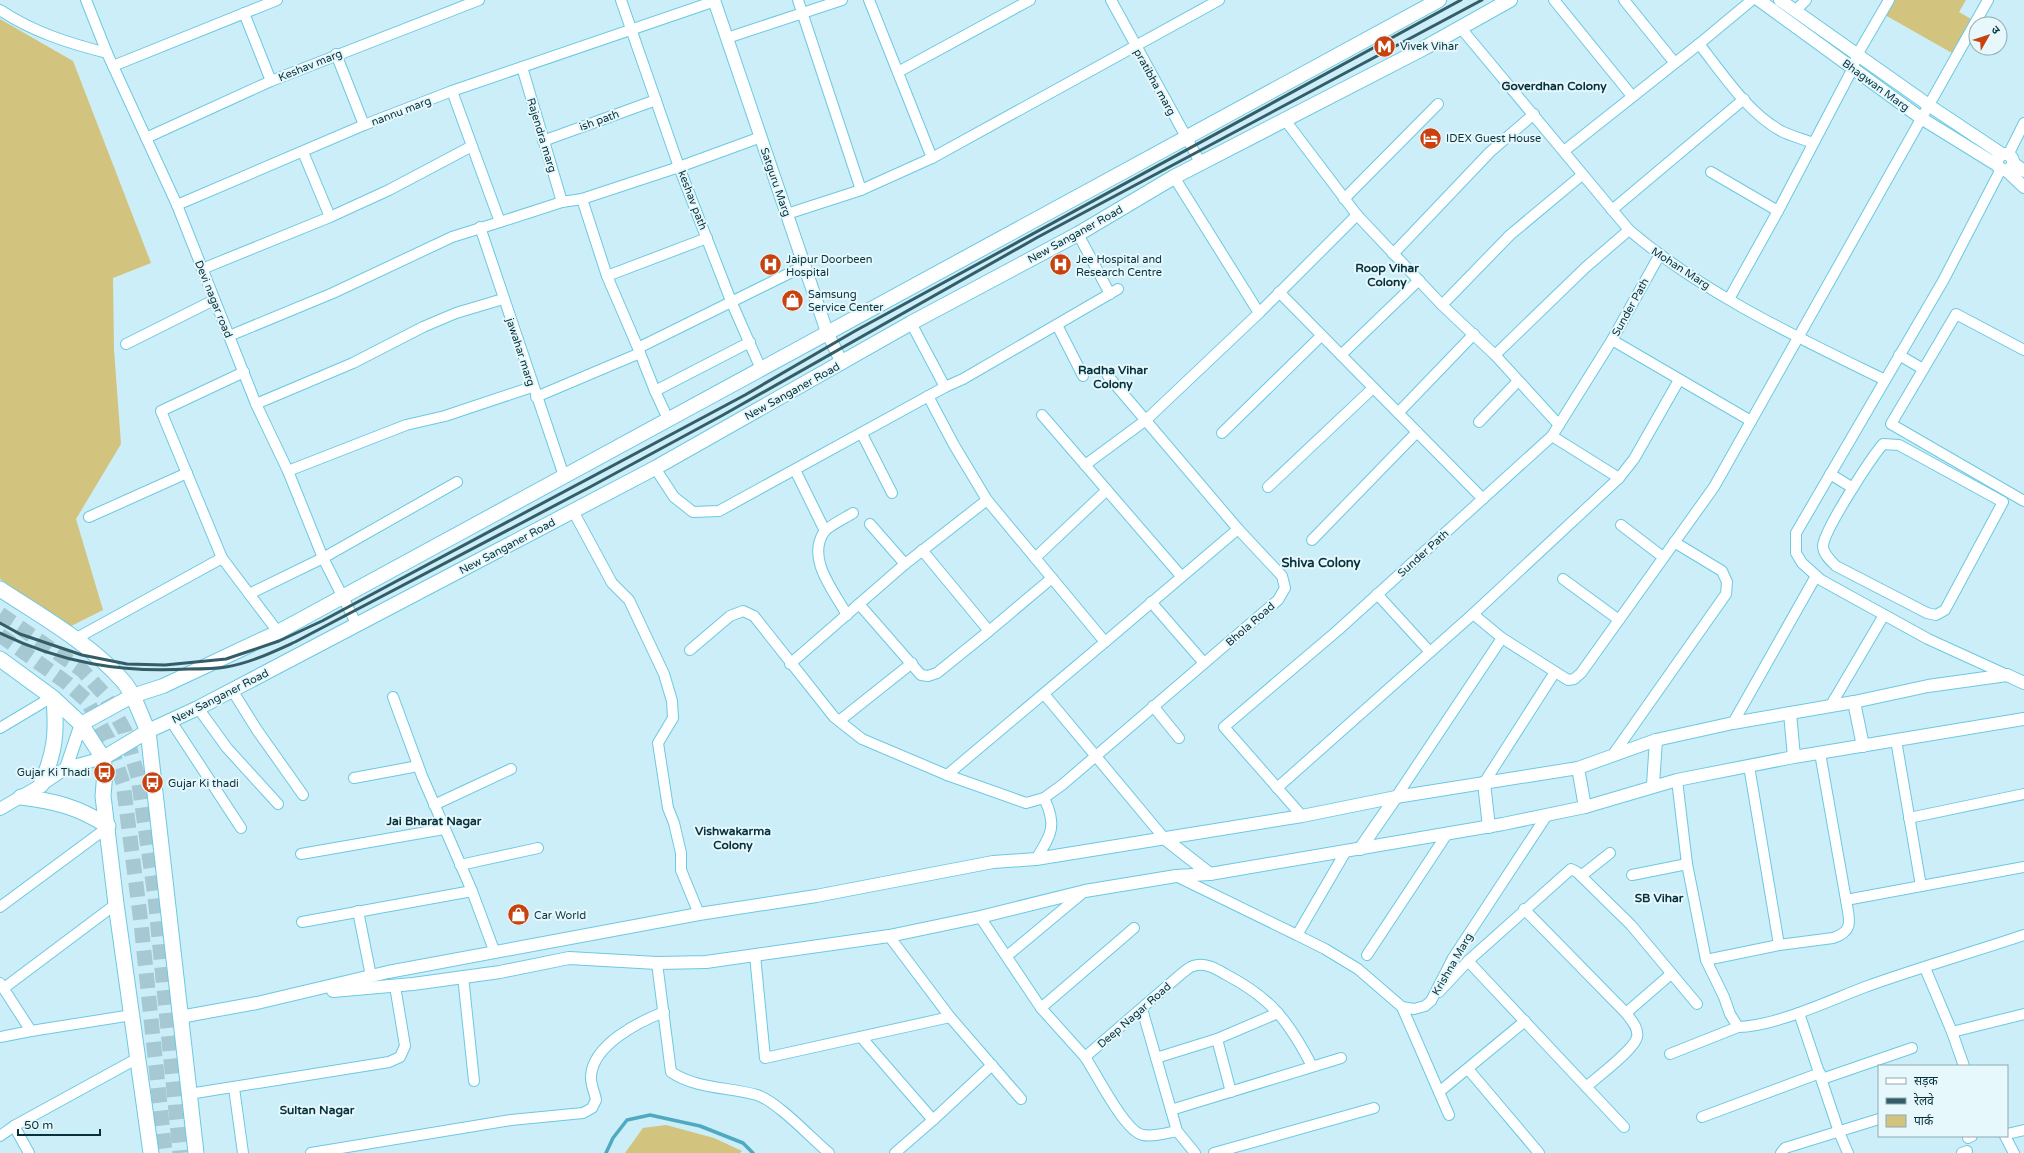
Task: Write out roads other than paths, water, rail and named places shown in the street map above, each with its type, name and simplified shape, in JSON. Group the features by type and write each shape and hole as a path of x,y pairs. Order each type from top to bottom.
{"main road":[{"path":"81,724 132,696 163,686 278,632 1439,0"},
{"name":"New Sanganer Road","path":"103,758 148,731 198,708 655,468 911,323 1078,234 1174,178 1426,47 1510,0"},
{"path":"0,589 75,639 92,652 123,681 132,696 148,731 196,1153"},
{"path":"0,659 53,698 81,724 103,758 103,796 108,826 116,904 151,1153"},
{"path":"41,785 55,746 56,725 53,698"},
{"path":"21,797 47,800 73,807 108,826"}],"street":[{"name":"Devi nagar road","path":"86,0 107,53 177,205 256,404 288,471 323,558 357,625"},
{"path":"113,66 277,0"},
{"name":"Keshav marg","path":"146,138 271,81 336,54 478,0"},
{"name":"keshav path","path":"621,0 680,167 731,301 750,342 760,369"},
{"name":"nannu marg","path":"177,205 364,125 452,91 715,0"},
{"name":"Satguru Marg","path":"715,0 804,266 828,332 842,363"},
{"path":"798,0 861,190"},
{"path":"727,38 842,0"},
{"path":"869,0 932,158"},
{"path":"898,72 1030,0"},
{"name":"pratibha marg","path":"1111,0 1201,164"},
{"path":"787,214 861,190 932,158 1219,0"},
{"path":"1554,0 1632,96"},
{"path":"1624,0 1674,62"},
{"path":"1564,151 1752,0"},
{"name":"Bhagwan Marg","path":"1759,0 1921,118 2005,163 2024,171"},
{"name":"Bhagwan Marg","path":"1780,0 1857,56 1930,106 2005,163 2024,186"},
{"path":"1795,11 1806,0"},
{"path":"1729,299 1778,211 1853,68 1857,56 1889,0"},
{"path":"1473,614 1502,638 1568,680 1574,679 1581,673 1714,487 1921,118 1930,106 1988,0"},
{"path":"0,10 21,24 61,41 107,53"},
{"path":"244,13 271,81"},
{"name":"Mohan Marg","path":"1460,27 1534,114 1582,175 1629,230 1659,256 1729,299 1798,337 1885,380"},
{"path":"1699,44 1744,99 1761,117 1782,131 1813,143"},
{"path":"336,54 364,125"},
{"name":"Rajendra marg","path":"522,67 562,202"},
{"path":"452,91 500,222"},
{"path":"1612,210 1744,99"},
{"name":"ish path","path":"543,141 656,100"},
{"path":"1344,199 1438,104"},
{"path":"1393,254 1490,152 1534,114"},
{"path":"1285,120 1357,215 1442,305 1495,355 1559,426"},
{"path":"2024,123 2005,163 1943,280 1796,533 1796,553 1802,563 1816,576 1928,639 2024,683"},
{"path":"228,336 333,293 452,237 562,202 582,199 680,167 760,137"},
{"path":"202,268 330,217 389,190 472,146"},
{"path":"303,152 330,217"},
{"path":"1711,172 1778,211"},
{"path":"1442,305 1510,236 1582,175"},
{"path":"1174,178 1259,313"},
{"path":"582,199 607,276 668,419"},
{"path":"1085,464 1146,420 1259,313 1357,215"},
{"name":"jawahar marg","path":"480,227 534,392 564,476"},
{"path":"1495,355 1586,267 1629,230"},
{"path":"655,468 674,497 693,512 719,511 862,434 1058,325 1114,291 1078,234"},
{"path":"607,276 707,238"},
{"name":"Sunder Path","path":"1302,816 1224,727 1377,594 1552,436 1612,340 1659,256"},
{"path":"288,471 406,425 534,392 639,351 731,301 804,266"},
{"path":"1341,355 1419,280"},
{"path":"1279,292 1483,499"},
{"path":"256,404 353,363 423,327 450,315 503,298"},
{"path":"126,344 214,300"},
{"path":"2024,350 1956,314 1891,424 2024,501"},
{"path":"911,323 945,387"},
{"path":"1058,325 1082,376"},
{"path":"1398,413 1474,334"},
{"path":"1222,433 1321,336"},
{"path":"1612,340 1752,421"},
{"path":"655,391 750,342"},
{"path":"1899,355 1923,369"},
{"path":"244,372 161,411 222,558 278,632"},
{"name":"Bhola Road","path":"1044,798 1062,785 1095,755 1278,600 1285,588 1282,576 1238,529 1108,376"},
{"path":"1277,788 1473,614 1619,478 1634,459 1679,380"},
{"path":"1479,422 1518,381"},
{"path":"1268,487 1373,388"},
{"path":"928,396 954,445 988,500 1105,642"},
{"path":"1042,415 1181,576"},
{"path":"1312,540 1417,432"},
{"path":"862,434 892,493"},
{"path":"1552,436 1619,478"},
{"path":"1883,444 1899,445 2003,502 1945,610 1936,615 1927,613 1836,566 1826,556 1823,546 1828,532 1853,488 1872,456 1883,444"},
{"path":"795,470 825,531"},
{"path":"89,517 187,473"},
{"path":"1830,474 1853,488"},
{"path":"249,594 323,558 458,482"},
{"path":"1035,558 1107,490"},
{"path":"790,664 905,564 988,500"},
{"path":"573,512 612,584 629,600 664,674 672,701 673,718 658,743 668,808 674,823 681,853 681,870 699,914"},
{"path":"846,615 822,570 818,549 825,531 853,513"},
{"path":"870,524 905,564"},
{"path":"1621,525 1663,557"},
{"path":"947,775 1238,529"},
{"path":"1612,756 1726,594 1727,582 1722,572 1674,542"},
{"path":"922,550 989,631"},
{"path":"75,639 222,558"},
{"path":"1733,723 1816,576"},
{"path":"859,604 921,675 928,676 937,673 1052,578"},
{"path":"1563,579 1619,620"},
{"path":"1377,594 1430,652"},
{"path":"1151,602 1204,663"},
{"path":"690,650 730,616 743,611 754,616 790,664 839,721 862,739 947,775 1026,802 1044,798 1051,812 1053,828 1048,840 1036,859"},
{"path":"1831,705 1841,690 1876,626 1884,615"},
{"path":"1360,849 1502,638"},
{"path":"839,721 912,663"},
{"path":"1489,827 1484,783 1555,672"},
{"path":"180,1017 310,992 371,976 699,914 816,896 994,862 1036,859 1302,816 1396,797 1578,768 1656,740 1733,723 1854,702 1928,686 2007,674"},
{"path":"232,690 257,730 303,795"},
{"path":"1044,694 1164,838 1210,874"},
{"path":"393,697 418,766 472,891 495,953"},
{"path":"0,728 53,698"},
{"path":"1854,702 1863,746"},
{"path":"1153,706 1179,738"},
{"path":"198,708 227,748 278,804"},
{"path":"1790,713 1794,757"},
{"path":"310,992 395,986 500,972 569,958 657,963 706,962 888,936 980,917 1085,891 1176,876 1210,874 1489,827 1585,807 1677,780 1794,757 2024,719"},
{"path":"171,721 241,828"},
{"path":"66,768 81,724"},
{"path":"1653,786 1656,740"},
{"path":"1896,740 1921,886"},
{"path":"1706,960 1780,945 1842,935 1847,931 1850,923 1820,753"},
{"name":"New Sanganer Road","path":"0,810 66,768 103,758"},
{"path":"354,778 418,766"},
{"path":"1749,766 1780,945"},
{"path":"1578,768 1585,807"},
{"path":"434,805 511,769"},
{"path":"1677,780 1687,864 1706,960 1724,996 1730,1014 1738,1027"},
{"path":"1909,818 2024,794"},
{"name":"Krishna Marg","path":"1402,1007 1414,1009 1425,1006 1431,1001 1453,958 1547,815"},
{"path":"0,907 108,826"},
{"path":"301,854 444,829"},
{"path":"1367,955 1447,834"},
{"path":"460,865 538,848"},
{"path":"1297,935 1346,851"},
{"path":"1581,876 1610,853"},
{"path":"1632,875 1687,864"},
{"path":"1846,900 2024,867"},
{"path":"1431,1001 1468,961 1570,870 1581,876 1631,925 1697,1004"},
{"path":"1176,876 1325,949 1358,970 1402,1007 1449,1115"},
{"path":"302,922 472,891"},
{"path":"1007,956 1085,891"},
{"path":"31,1031 2,986 116,904"},
{"path":"1524,910 1626,1012 1636,1028 1637,1038 1630,1049 1586,1087"},
{"path":"358,911 371,976"},
{"path":"980,917 1041,1008 1086,1057 1098,1075 1123,1120 1133,1130 1142,1135 1155,1136 1177,1131"},
{"path":"1041,1008 1134,928"},
{"path":"1670,1054 1738,1027 1748,1027 1799,1013 1866,987 2024,935"},
{"path":"888,936 950,1017 1021,1099"},
{"path":"755,955 765,1058 950,1017"},
{"path":"1468,961 1624,1127"},
{"path":"657,963 671,1072 683,1080 758,1096 776,1106 829,1153"},
{"name":"Deep Nagar Road","path":"1086,1057 1180,975 1193,966 1210,965 1249,987 1264,998 1278,1013 1299,1041 1312,1066"},
{"path":"1925,968 1952,1032 1964,1065"},
{"path":"1626,1012 1671,974"},
{"path":"463,976 474,1081"},
{"path":"189,1094 389,1062 400,1058 405,1046 395,986"},
{"path":"1142,1009 1177,1131 1196,1153"},
{"path":"311,1153 511,1120 582,1113 592,1108 596,1100 591,1077 595,1059 633,1026 664,1012"},
{"path":"1156,1058 1217,1039 1278,1013"},
{"path":"1799,1013 1839,1132 1848,1153"},
{"path":"1952,1032 2024,1014"},
{"path":"0,1037 132,1015"},
{"path":"1439,1092 1525,1021"},
{"path":"861,1037 933,1120"},
{"path":"1217,1039 1231,1092"},
{"path":"1702,1117 1821,1076 1912,1048"},
{"path":"0,1136 14,1126 138,1058"},
{"path":"1171,1110 1341,1058"},
{"path":"895,1153 992,1066"},
{"path":"1468,1069 1539,1153"},
{"path":"234,1088 243,1153"},
{"path":"1214,1153 1374,1108"},
{"path":"1780,1153 1785,1148 1878,1119"},
{"path":"14,1126 29,1153"},
{"path":"2008,1134 2024,1130"},
{"path":"2007,1137 2014,1153"}],"waterway":[{"path":"606,1153 613,1138 627,1120 650,1115 700,1126 743,1143 753,1153"}],"tunnel":[{"path":"0,614 82,670 104,694 125,731 138,777 155,897 180,1153"},
{"path":"0,635 67,683 87,701 108,739 123,783 141,923 165,1153"}],"railway":[{"path":"0,623 20,634 82,655 127,664 165,665 226,659 279,641 322,621 745,395 855,331 1461,0"},
{"path":"0,633 46,652 69,659 92,664 140,669 164,670 221,668 244,663 270,653 295,642 590,487 723,415 1038,237 1482,0"}],"place":[{"name":"Vivek Vihar","path":"1385,46"},
{"name":"IDEX Guest House","path":"1430,138"},
{"name":"Jaipur Doorbeen Hospital","path":"771,265"},
{"name":"Jee Hospital and Research Centre","path":"1060,265"},
{"name":"Samsung Service Center","path":"792,300"},
{"name":"Gujar Ki Thadi","path":"105,772"},
{"name":"Gujar Ki thadi","path":"152,783"},
{"name":"Car World","path":"519,915"}],"district":[{"name":"Goverdhan Colony","path":"1554,86"},
{"name":"Roop Vihar Colony","path":"1387,275"},
{"name":"Radha Vihar Colony","path":"1113,377"},
{"name":"Shiva Colony","path":"1321,562"},
{"name":"Jai Bharat Nagar","path":"434,821"},
{"name":"Vishwakarma Colony","path":"733,838"},
{"name":"SB Vihar","path":"1659,898"},
{"name":"Sultan Nagar","path":"317,1110"}]}
